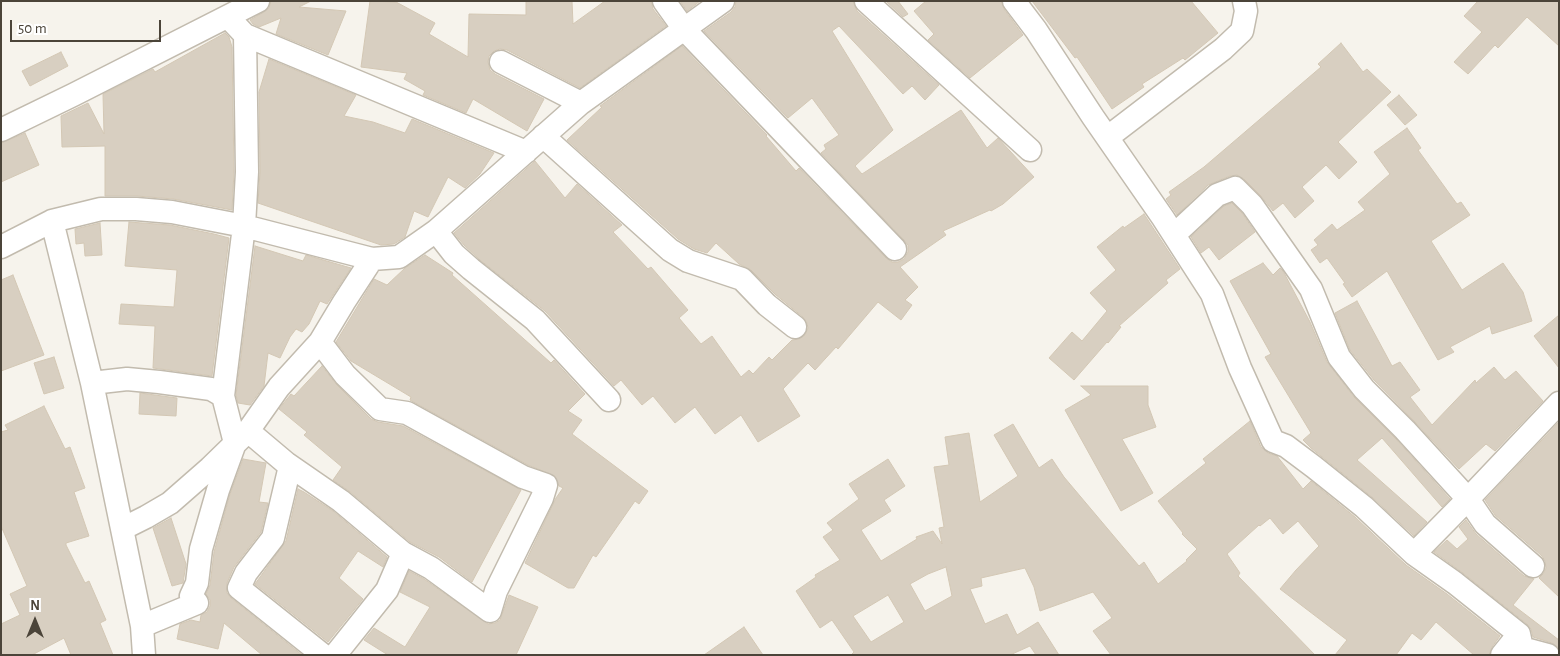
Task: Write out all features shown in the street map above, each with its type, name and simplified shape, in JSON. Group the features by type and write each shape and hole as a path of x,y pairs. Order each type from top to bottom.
{"street":[{"path":"1,130 73,96 258,1"},
{"path":"664,1 684,29 895,249"},
{"path":"1,247 52,221 101,209 136,209 172,212 244,226 372,259 399,257 436,231 581,103 723,1"},
{"path":"866,1 1030,150"},
{"path":"1014,1 1036,30 1129,171 1174,234 1212,294 1240,368 1273,441 1286,446 1364,507 1414,554 1455,583 1519,634 1522,648 1548,655"},
{"path":"1108,137 1223,49 1242,31 1246,11 1244,1"},
{"path":"228,17 246,35 526,152"},
{"path":"246,35 248,172 244,226 223,396 242,437 290,466 341,502 403,553 431,568 490,611 496,591 542,498 546,486 523,477 407,413 380,409 345,375 320,342"},
{"path":"501,62 581,103"},
{"path":"543,136 670,250 688,261 742,279 767,305 795,327"},
{"path":"1174,234 1217,195 1235,188 1252,205 1310,289 1339,357 1364,388 1468,500 1485,524 1533,566"},
{"path":"52,221 92,383 142,626 144,655"},
{"path":"436,231 454,254 535,320 608,400"},
{"path":"122,528 170,503 242,437 279,387 320,342 372,259"},
{"path":"92,383 127,379 159,382 211,389 223,396"},
{"path":"1414,554 1468,500 1559,403"},
{"path":"142,626 197,603 191,596 197,583 201,549 218,490 242,437"},
{"path":"290,466 273,538 246,573 239,588 323,655"},
{"path":"335,655 387,590 403,553"},
{"path":"1502,655 1519,634"}],"building":[{"path":"271,1 311,1 299,7 346,11 328,55 276,34 281,18 259,27 253,24 250,20 269,8"},
{"path":"370,1 396,2 435,23 429,34 468,57 469,14 526,15 526,1 572,1 573,24 605,1 651,1 653,9 666,26 580,88 507,50 500,49 494,51 489,56 490,70 544,99 527,131 473,99 466,113 423,95 425,91 404,79 407,73 361,67"},
{"path":"680,1 700,1 687,11"},
{"path":"736,1 853,1 857,11 939,85 925,100 912,86 903,94 839,26 832,31 893,130 855,166 862,174 961,110 987,148 998,138 1034,177 1003,204 943,231 946,235 900,267 918,287 905,300 912,305 901,320 878,302 838,349 836,347 815,370 808,363 783,389 800,416 758,442 741,415 715,434 695,407 675,423 653,396 642,405 621,380 614,386 545,311 480,260 454,233 535,161 565,198 577,184 622,225 613,232 648,269 651,267 688,310 679,318 701,344 712,336 741,377 749,370 753,374 769,357 772,360 792,340 799,339 805,335 808,328 803,317 776,295 751,270 739,264 716,243 707,253 694,249 678,239 567,140 602,107 600,106 682,46 767,135 796,171 799,168 886,258 892,262 904,259 908,252 908,245 821,153 826,149 824,145 839,135 812,98 788,118 704,31 731,12 735,7"},
{"path":"886,1 898,1 908,14 903,17"},
{"path":"926,1 1001,1 1004,9 1023,35 970,78 928,40 934,34 914,11"},
{"path":"1032,1 1191,1 1218,33 1185,60 1183,58 1142,84 1144,87 1112,109 1077,57 1075,58"},
{"path":"1478,1 1559,1 1559,46 1527,17 1498,48 1495,45 1468,74 1454,62 1482,32 1464,16"},
{"path":"225,33 229,37 232,47 234,172 232,210 173,199 105,196 105,146 62,147 61,116 88,103 104,134 103,94 153,69 155,72"},
{"path":"1341,43 1363,72 1367,69 1391,92 1338,142 1357,162 1339,179 1326,165 1302,187 1314,201 1295,218 1283,203 1273,211 1244,179 1237,175 1208,185 1177,215 1166,199 1171,195 1169,192 1204,167 1321,67 1318,64"},
{"path":"61,52 68,66 30,86 22,71"},
{"path":"269,59 356,95 344,116 373,122 405,133 412,119 494,153 480,174 465,188 448,177 428,217 414,211 405,237 394,244 381,245 258,203 260,172 259,92"},
{"path":"1399,95 1417,115 1405,125 1387,105"},
{"path":"1407,128 1421,148 1418,150 1457,204 1461,202 1470,215 1431,241 1462,290 1503,263 1523,292 1532,321 1492,334 1490,326 1450,347 1454,352 1438,360 1387,271 1352,297 1343,284 1345,283 1327,258 1320,263 1311,250 1318,245 1314,240 1332,224 1337,230 1365,210 1358,202 1390,174 1374,152"},
{"path":"25,133 39,165 1,182 1,143"},
{"path":"1232,203 1242,213 1255,232 1219,260 1209,247 1201,253 1191,237 1224,206"},
{"path":"1144,214 1180,269 1166,280 1168,283 1119,326 1121,327 1108,343 1074,380 1049,358 1072,332 1082,341 1107,311 1090,293 1116,270 1097,247 1123,226 1124,228"},
{"path":"129,222 170,225 229,238 212,376 153,368 155,326 119,324 121,304 174,307 177,270 125,266"},
{"path":"100,223 102,255 85,256 84,243 76,244 75,229"},
{"path":"255,246 303,261 306,255 351,268 327,304 320,301 309,324 302,332 296,329 280,358 268,353 264,386 250,405 238,403 236,395"},
{"path":"425,255 453,273 452,275 551,363 554,360 585,394 568,411 582,420 572,434 648,491 639,504 635,501 596,557 593,555 574,588 568,588 525,563 556,498 563,488 559,486 555,476 528,465 410,400 411,397 351,361 336,342 374,279 387,285 405,268"},
{"path":"1263,263 1273,275 1280,268 1283,271 1310,322 1327,362 1354,397 1396,439 1450,499 1442,507 1382,438 1357,460 1427,522 1414,536 1372,497 1303,440 1311,433 1265,357 1271,354 1230,281"},
{"path":"13,275 44,355 1,371 1,280"},
{"path":"1357,301 1392,366 1400,362 1420,390 1410,397 1432,425 1475,380 1476,383 1494,367 1505,380 1516,371 1543,401 1495,451 1486,444 1459,469 1374,380 1350,350 1335,313"},
{"path":"1559,315 1559,368 1534,336"},
{"path":"54,357 64,388 44,394 34,363"},
{"path":"322,366 336,384 371,419 403,426 521,490 472,582 439,557 410,542 333,480 342,467 304,435 307,432 279,409 291,394 294,396"},
{"path":"1081,386 1148,386 1148,405 1156,427 1122,439 1153,493 1121,511 1065,410 1091,395"},
{"path":"140,393 177,398 176,416 139,414"},
{"path":"44,406 65,449 70,447 85,488 74,492 89,536 66,543 66,545 85,583 89,581 106,620 100,623 113,655 71,655 64,638 32,655 1,655 1,624 20,615 10,594 27,586 1,526 1,432 8,430 5,425"},
{"path":"1250,421 1261,447 1268,453 1277,456 1303,489 1311,481 1355,517 1406,565 1447,594 1500,636 1489,655 1474,655 1436,622 1421,640 1412,633 1396,655 1335,655 1347,640 1280,589 1319,546 1298,521 1283,534 1270,518 1259,525 1227,554 1240,573 1238,576 1315,655 1111,655 1093,631 1112,618 1093,592 1040,611 1034,587 1025,568 981,578 982,586 970,589 985,624 1007,614 1017,635 1038,622 1059,655 1036,655 1030,646 1010,655 851,655 854,652 832,620 820,628 796,591 816,577 815,575 840,560 823,537 833,530 827,523 859,499 849,484 888,459 905,486 884,500 891,511 861,530 881,561 917,539 916,537 933,531 942,544 939,528 944,527 934,467 949,465 945,437 969,433 980,502 1018,476 994,435 1013,424 1039,468 1052,459 1064,477 1139,566 1144,562 1158,584 1187,561 1197,549 1182,534 1158,501 1206,463 1203,459","holes":["946,567 952,596 925,611 910,584","888,595 904,622 871,642 853,616"]},
{"path":"1559,422 1559,597 1539,578 1546,568 1542,556 1495,515 1485,500"},
{"path":"243,459 266,463 259,502 268,503 261,532 234,567 227,583 227,593 302,655 262,655 224,623 218,649 177,639 180,624 191,620 200,622 201,615 207,612 210,606 210,600 206,594 210,585 214,552 230,494"},
{"path":"298,489 333,511 387,557 383,567 358,551 339,578 363,599 328,642 255,584 286,541"},
{"path":"171,518 186,564 183,583 172,586 153,528"},
{"path":"1466,520 1476,534 1524,576 1534,579 1513,605 1559,640 1559,648 1552,643 1533,637 1531,629 1527,624 1434,552 1447,540 1457,549 1468,539 1459,527"},
{"path":"409,571 424,579 488,624 500,620 509,595 538,607 516,655 388,655 364,640 374,628 405,647 430,607 400,592"},
{"path":"744,627 763,655 704,655"}]}
